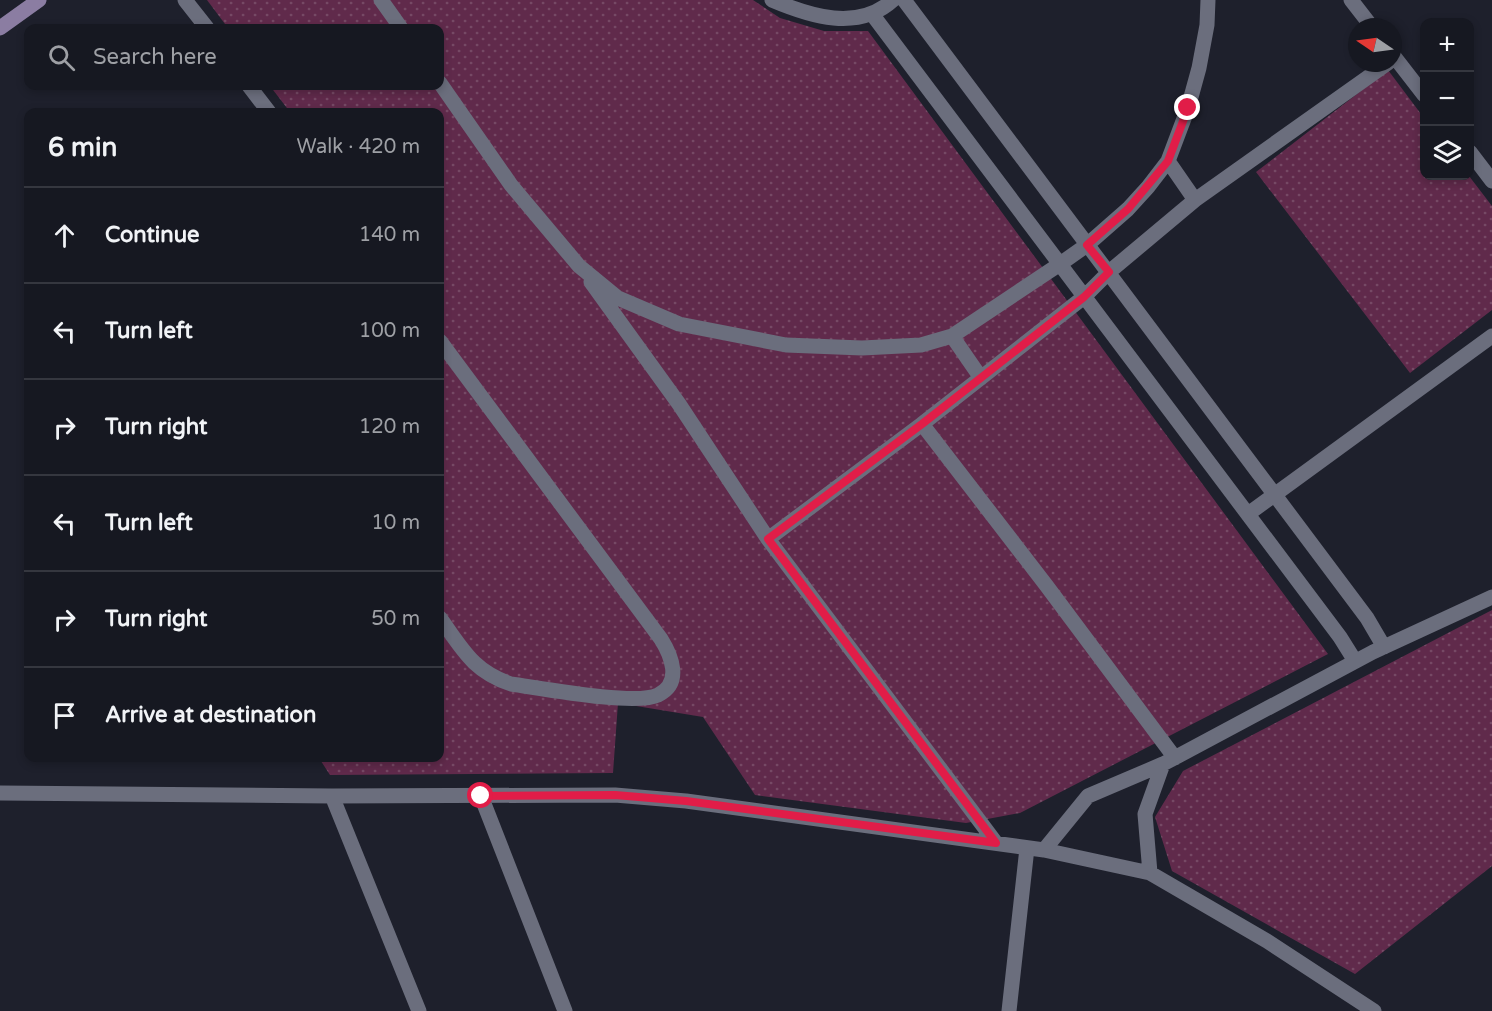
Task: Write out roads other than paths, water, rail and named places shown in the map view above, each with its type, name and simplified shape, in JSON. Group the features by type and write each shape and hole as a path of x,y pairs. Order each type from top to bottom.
{"main road":[{"path":"0,28 39,0"}],"street":[{"path":"185,0 204,24"},
{"path":"381,0 398,24"},
{"path":"772,0 806,14 832,19 872,14 892,0"},
{"path":"904,0 1367,618 1384,647"},
{"path":"579,266 618,298 679,324 786,345 862,348 921,345 952,336 1087,245 1128,209 1168,161 1188,108 1199,68 1207,25 1208,0"},
{"path":"1351,0 1365,18"},
{"path":"872,14 1340,637 1355,661"},
{"path":"1402,70 1420,90"},
{"path":"768,539 922,424 1084,297 1109,272 1195,200 1374,72"},
{"path":"444,89 511,185 579,266 680,404 768,539 996,843"},
{"path":"252,90 266,108"},
{"path":"1474,157 1492,181"},
{"path":"1168,161 1195,200"},
{"path":"952,336 981,378"},
{"path":"1248,514 1492,336"},
{"path":"444,346 661,639 671,656 674,670 668,687 658,695 633,698 511,684 493,678 473,664 444,624"},
{"path":"922,424 1046,585 1169,761"},
{"path":"1044,850 1088,796 1169,761 1355,661 1492,597"},
{"path":"1150,873 1145,814 1169,761"},
{"path":"0,794 615,795 686,801 1044,850 1150,873 1267,941 1374,1011"},
{"path":"332,796 419,1011"},
{"path":"481,796 565,1011"},
{"path":"1009,1011 1027,848"}]}
